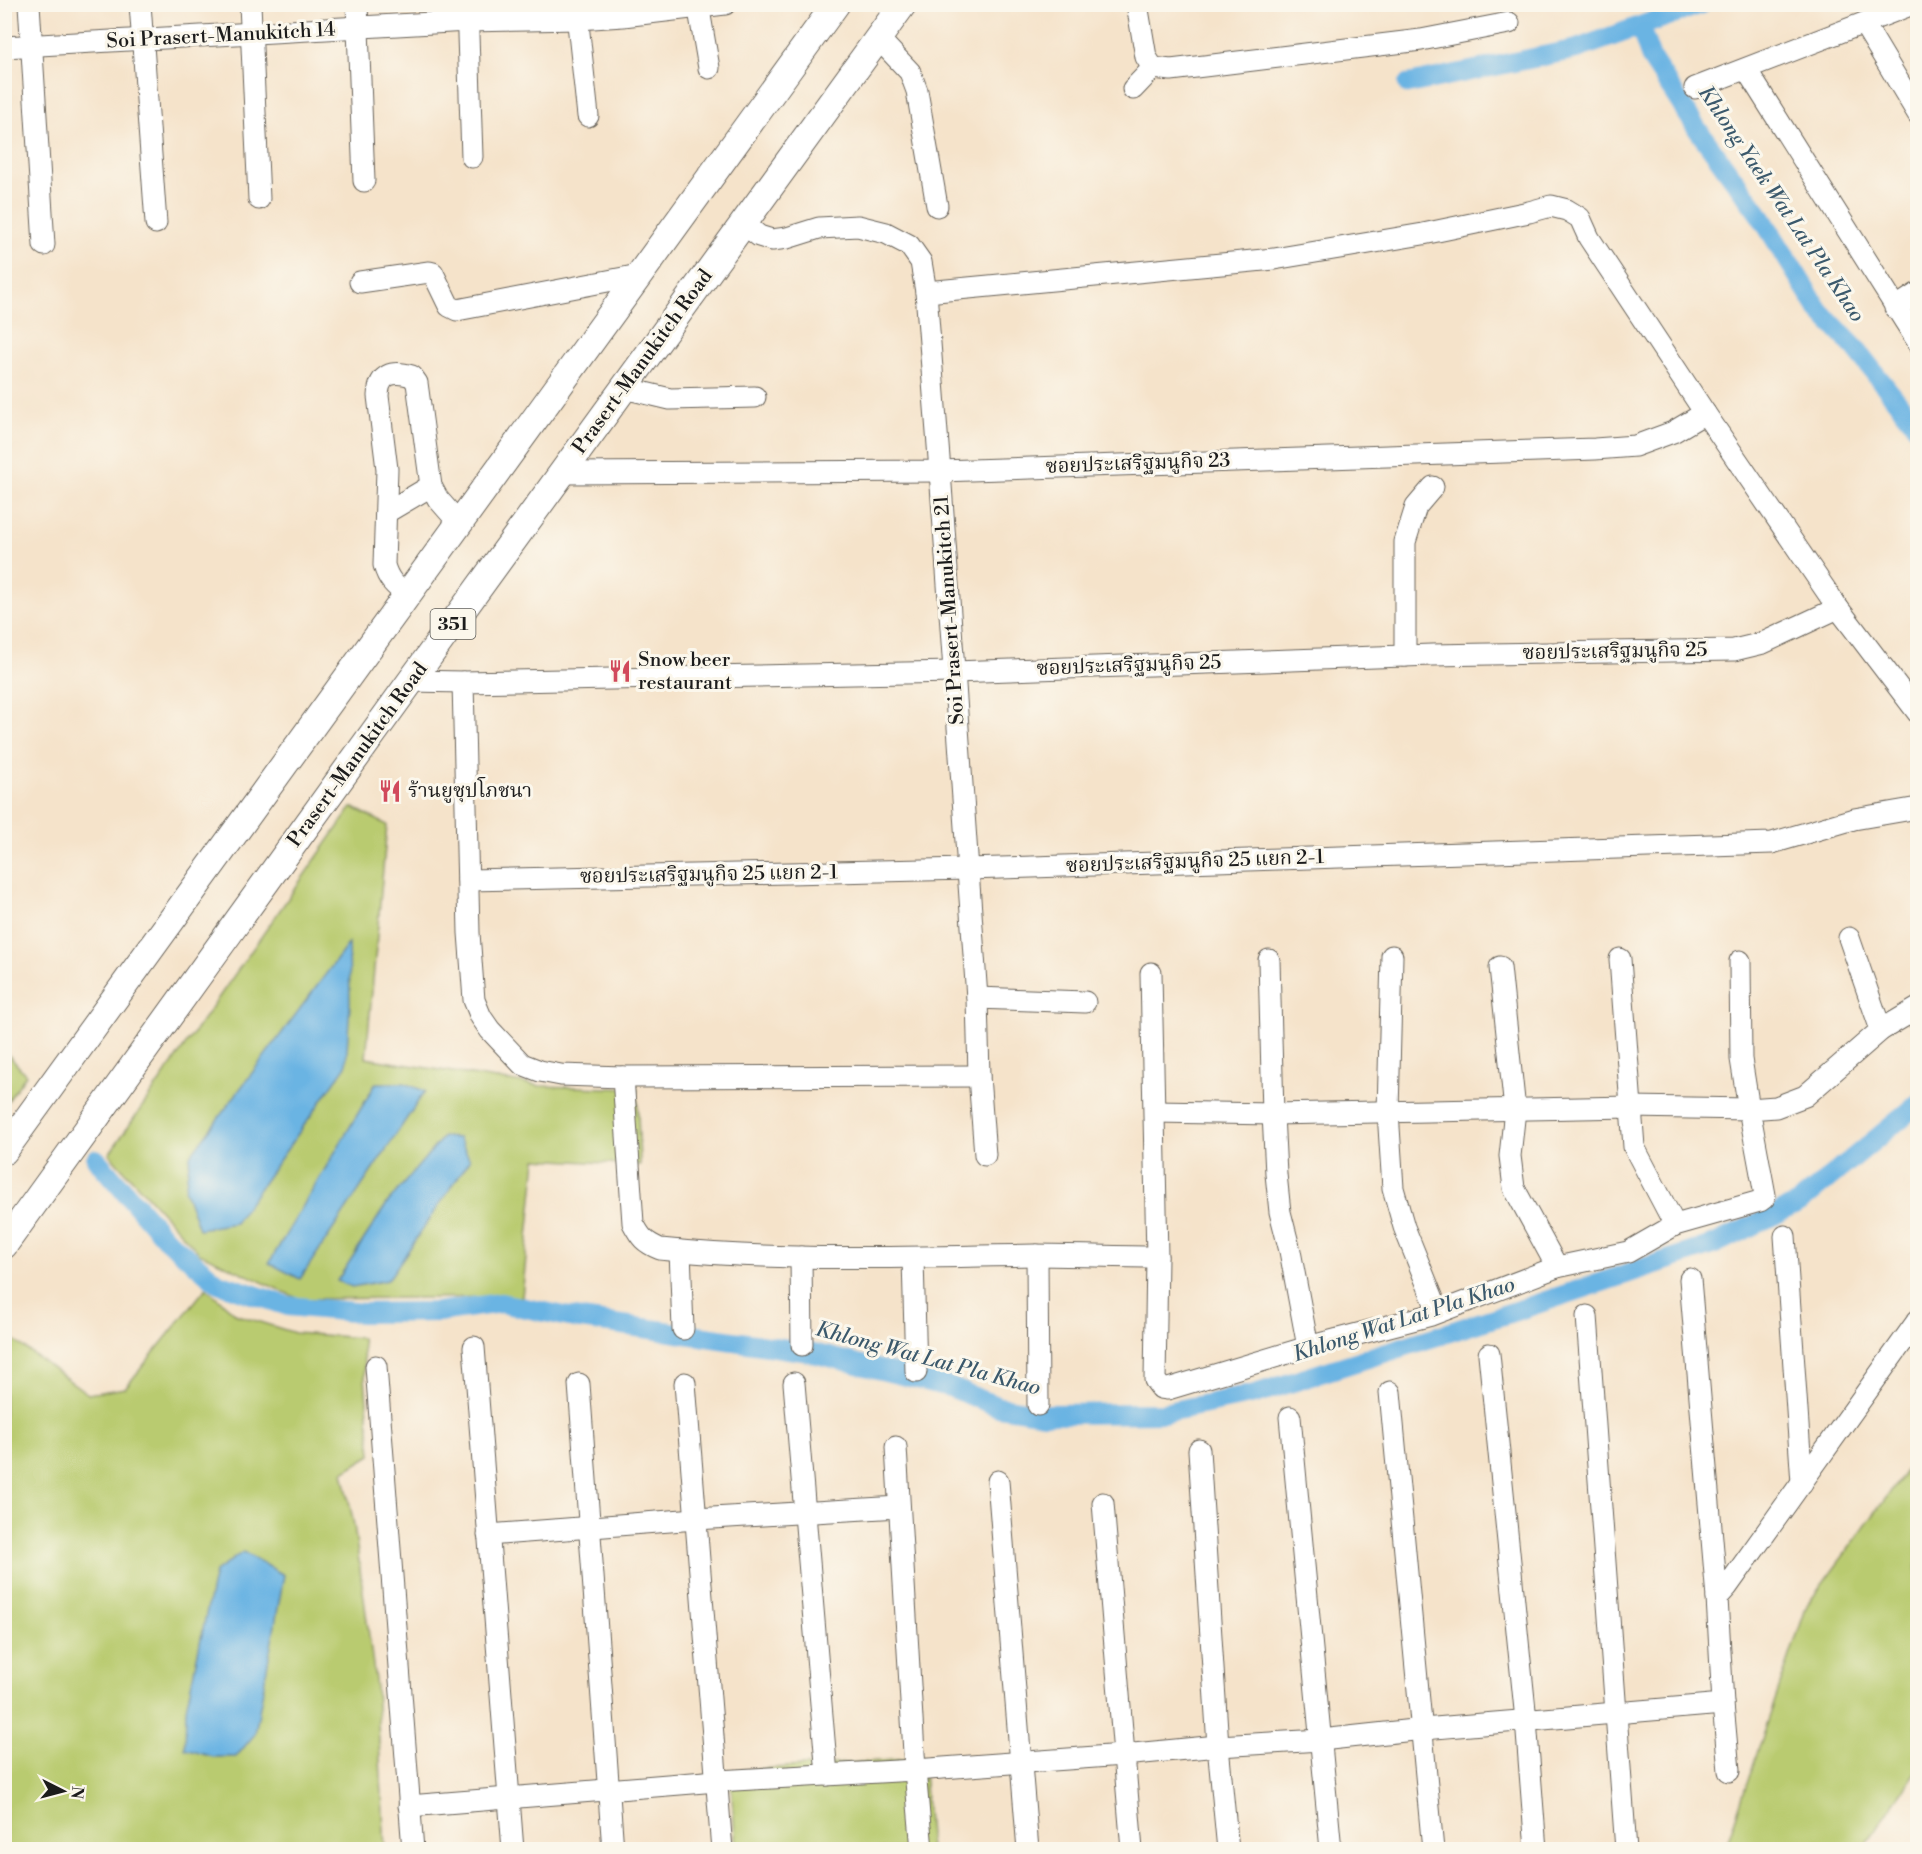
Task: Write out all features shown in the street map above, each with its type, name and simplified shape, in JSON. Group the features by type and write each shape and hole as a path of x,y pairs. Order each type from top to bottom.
{"main road":[{"name":"351","path":"4,1151 836,4"},
{"name":"Prasert-Manukitch Road","path":"4,1245 903,4"}],"street":[{"path":"28,4 44,245"},
{"path":"140,4 156,223"},
{"path":"250,4 259,199"},
{"path":"357,4 364,181"},
{"name":"Soi Prasert-Manukitch 14","path":"4,47 358,28 467,13 577,12 725,4"},
{"path":"1137,4 1146,57 1153,68"},
{"path":"1695,88 1913,4"},
{"path":"698,6 709,68"},
{"path":"577,12 588,116"},
{"path":"467,13 472,157"},
{"path":"1153,68 1171,70 1421,40 1509,23"},
{"path":"1864,24 1917,114"},
{"path":"878,38 910,72 916,91 938,206"},
{"path":"1133,89 1153,68"},
{"path":"1746,69 1917,342"},
{"path":"926,292 1274,259 1423,234 1551,206 1567,210 1580,218 1590,238 1705,413 1838,608 1917,713"},
{"name":"Soi Prasert-Manukitch 21","path":"743,223 759,236 772,240 819,228 858,226 886,233 909,245 921,262 926,292 940,471 977,998 979,1076 985,1155"},
{"path":"360,282 433,273 449,306 457,310 639,276"},
{"path":"1895,308 1917,293"},
{"path":"407,595 393,585 384,565 387,469 378,386 381,380 390,375 412,376 417,383 431,486 438,499 459,523"},
{"path":"624,388 670,399 755,398"},
{"name":"ซอยประเสริฐมนูกิจ 23","path":"564,473 940,471 1571,450 1635,446 1673,432 1705,413"},
{"path":"387,512 431,486"},
{"path":"1405,656 1404,542 1416,507 1433,487"},
{"name":"ซอยประเสริฐมนูกิจ 25","path":"411,681 464,682 954,672 1405,656 1734,650 1763,643 1838,608"},
{"path":"464,682 469,933 474,1000 481,1017 490,1030 522,1064 540,1071 561,1074 623,1077 979,1076"},
{"name":"ซอยประเสริฐมนูกิจ 25 แยก 2-1","path":"468,880 968,869 1772,843 1854,819 1917,808"},
{"path":"1850,938 1881,1030"},
{"path":"1392,956 1388,1112 1394,1188 1404,1227 1438,1311"},
{"path":"1620,959 1634,1147 1675,1225"},
{"path":"1269,960 1276,1174 1280,1212 1290,1251 1308,1347"},
{"path":"1151,973 1157,1257 1155,1380 1161,1388 1168,1389 1308,1347 1431,1315 1557,1267 1628,1252 1675,1225 1760,1201 1765,1195 1741,1059 1740,962"},
{"path":"1500,967 1515,1110 1510,1156 1514,1188 1557,1267"},
{"path":"977,998 1085,1002"},
{"path":"1155,1112 1273,1114 1631,1107 1749,1109 1776,1107 1805,1096 1881,1030 1917,1008"},
{"path":"623,1077 633,1223 646,1243 660,1249 801,1257 913,1258 1037,1255 1157,1257"},
{"path":"1785,1236 1802,1483"},
{"path":"680,1251 683,1329"},
{"path":"1037,1255 1038,1405"},
{"path":"801,1257 802,1345"},
{"path":"913,1258 916,1372"},
{"path":"1690,1279 1729,1771"},
{"path":"1587,1316 1626,1850"},
{"path":"1717,1598 1802,1483 1917,1320"},
{"path":"474,1347 513,1850"},
{"path":"1489,1354 1526,1720 1536,1850"},
{"path":"376,1366 413,1850"},
{"path":"685,1383 722,1850"},
{"path":"794,1383 827,1775"},
{"path":"579,1384 613,1850"},
{"path":"1390,1392 1433,1850"},
{"path":"1290,1417 1331,1850"},
{"path":"896,1447 915,1770 922,1850"},
{"path":"1199,1450 1218,1746 1228,1850"},
{"path":"998,1481 1028,1850"},
{"path":"1103,1503 1132,1850"},
{"path":"488,1535 805,1511 899,1507"},
{"path":"410,1806 717,1781 1021,1763 1218,1746 1322,1740 1423,1729 1723,1704"}],"green space":[{"path":"352,807 387,825 366,1058 540,1086 637,1089 640,1165 536,1159 522,1297 299,1299 199,1253 109,1154"},
{"path":"5,1051 26,1075 5,1105"},
{"path":"206,1288 237,1315 295,1333 362,1338 371,1455 343,1472 354,1525 376,1687 385,1849 5,1849 4,1333 88,1394 125,1388"},
{"path":"1917,1456 1917,1771 1863,1849 1725,1849 1807,1605"},
{"path":"923,1758 930,1849 736,1849 730,1771"}],"water":[{"path":"349,943 350,1004 346,1066 235,1223 199,1229 185,1191 190,1156"},
{"path":"376,1083 404,1083 425,1091 300,1279 269,1263"},
{"path":"443,1137 459,1138 470,1160 388,1280 352,1287 337,1281 388,1202"},
{"path":"243,1552 284,1575 255,1734 236,1757 213,1757 185,1749 186,1709 215,1572"}],"waterway":[{"path":"1408,84 1577,49 1701,4"},
{"name":"Khlong Yaek Wat Lat Pla Khao","path":"1640,27 1651,58 1698,130 1760,215 1818,309 1855,348 1918,428"},
{"name":"Khlong Wat Lat Pla Khao","path":"96,1159 165,1238 218,1283 288,1306 363,1313 438,1312 501,1303 574,1318 809,1352 950,1387 999,1407 1045,1414 1163,1413 1255,1394 1519,1310 1715,1244 1800,1202 1918,1104"}],"place":[{"name":"Snow beer restaurant","path":"620,671"},
{"name":"ร้านยูซุปโภชนา","path":"390,791"}]}
